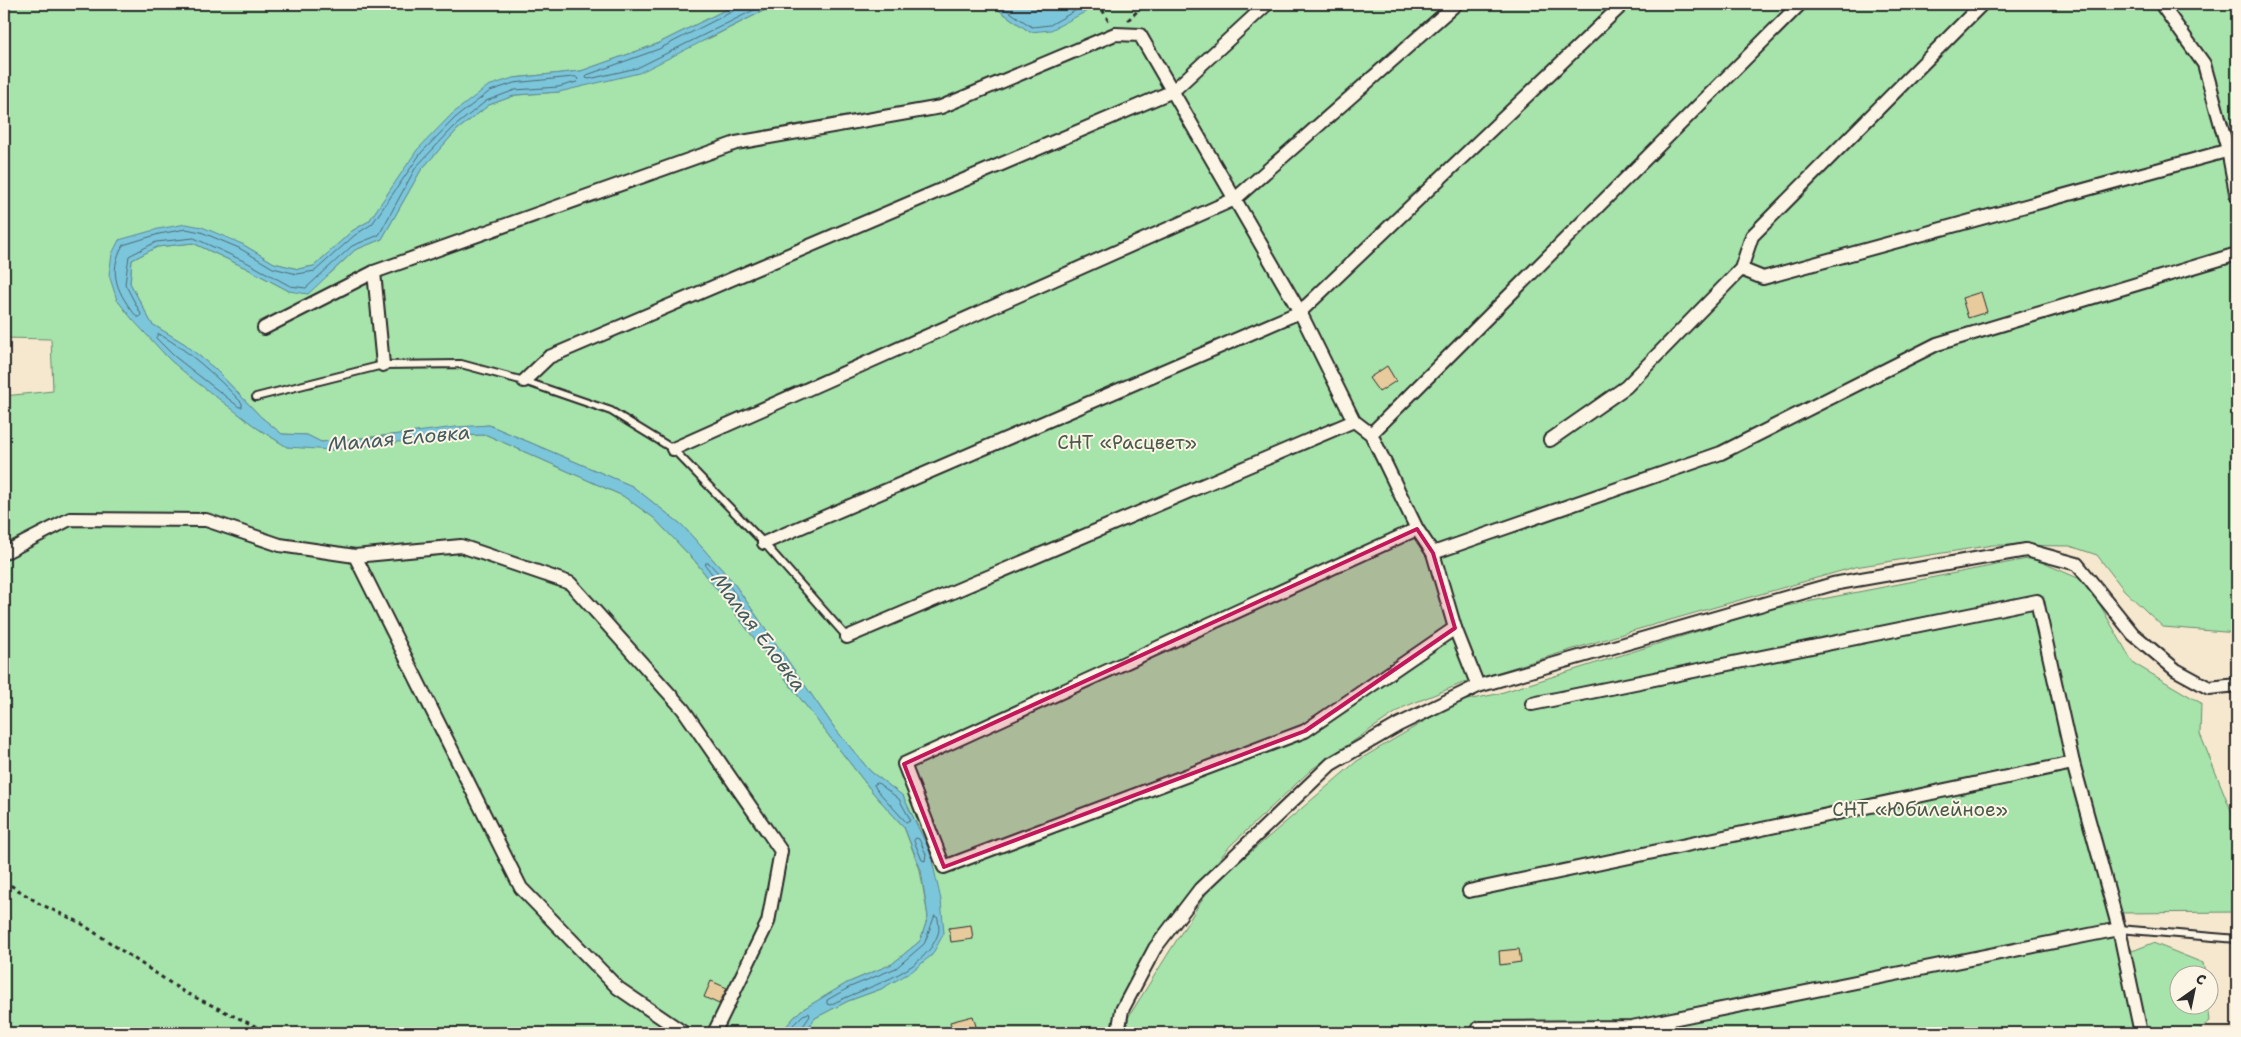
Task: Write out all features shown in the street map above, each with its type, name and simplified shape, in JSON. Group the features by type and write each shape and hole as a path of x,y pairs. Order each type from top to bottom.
{"street":[{"path":"524,381 549,357 1173,91 1267,4"},
{"path":"673,449 1235,199 1456,4"},
{"path":"764,543 1300,312 1623,4"},
{"path":"1371,434 1800,4"},
{"path":"1550,440 1626,387 1741,269 1752,236 1982,4"},
{"path":"2161,4 2204,64 2232,149 2237,198"},
{"path":"264,328 374,272 736,143 941,107 1115,34 1140,35 1300,312 1354,421 1371,434 1417,529 1433,553 1455,628 1478,686"},
{"path":"1741,269 1763,278 2232,149"},
{"path":"1433,553 1721,453 1937,344 2237,254"},
{"path":"374,272 383,365"},
{"path":"847,637 1354,421"},
{"path":"4,553 70,519 206,520 280,545 355,556 461,546 570,583 683,709 782,851 768,922 714,1033"},
{"path":"1417,529 904,764 944,867 1305,731 1455,628"},
{"path":"1118,1033 1122,1010 1154,948 1200,889 1331,764 1398,725 1478,686 1833,584 2026,550 2076,564 2133,634 2176,670 2210,688 2237,686"},
{"path":"355,556 521,888 618,988 684,1033"},
{"path":"1532,704 2037,601 2073,763 2119,929 2141,1033"},
{"path":"1469,892 2073,763"},
{"path":"1479,1028 1631,1030 2119,929"}],"lane":[{"path":"256,397 383,365 461,364 524,381 612,410 673,449 764,543 847,637"},
{"path":"2119,929 2237,939"}],"path":[{"path":"1088,4 1102,9"},
{"path":"4,881 40,904 79,922 184,992 259,1028 277,1033"}],"highlighted area":[{"path":"1417,529 1433,553 1455,628 1305,731 944,867 904,764"}],"green space":[{"path":"4,4 737,4 657,44 581,71 513,78 390,191 369,221 352,231 314,266 298,269 274,263 242,244 119,240 117,300 170,360 257,428 287,447 487,435 623,496 654,518 695,561 874,794 904,827 920,870 928,917 920,941 892,964 847,983 800,1011 780,1033 4,1033 4,396 53,391 51,339 4,338"},
{"name":"СНТ «Расцвет»","path":"777,4 990,4 1030,32 1085,12 1095,4 2237,4 2237,633 2163,627 2124,590 2097,555 2070,546 1993,545 1855,567 1632,631 1463,683 1404,707 1312,769 1230,846 1149,945 1108,1033 804,1033 815,1018 848,1001 881,989 932,955 930,852 903,796 870,771 836,730 733,582 682,525 632,486 489,425 321,442 307,435 282,434 261,417 216,370 185,344 152,324 130,283 132,260 157,247 193,243 289,291 331,273 355,250 382,239 421,170 457,130 489,105 516,95 559,92 710,38"},
{"path":"1028,4 1056,4 1039,10"},
{"name":"СНТ «Юбилейное»","path":"2032,558 2087,582 2133,663 2201,703 2200,734 2237,825 2237,912 2120,913 2132,951 2153,943 2203,963 2168,964 2168,1014 2209,1014 2210,1021 2195,1033 1125,1033 1129,1016 1210,887 1357,761 1457,702 1497,694 1766,610"}],"water":[{"name":"Малая Еловка","path":"737,4 777,4 639,73 559,92 516,95 489,105 457,130 421,170 382,239 355,250 308,294 289,291 193,243 157,247 132,260 130,283 152,324 185,344 216,370 261,417 282,434 307,435 321,442 489,425 632,486 682,525 733,582 836,730 870,771 903,796 930,852 941,900 944,933 932,955 911,972 881,989 848,1001 815,1018 804,1033 780,1033 800,1011 847,983 892,964 920,941 928,917 921,870 904,827 874,794 695,561 654,518 623,496 487,435 446,436 333,450 287,447 257,428 170,360 117,300 109,275 112,254 119,240 158,229 186,224 202,227 242,244 274,263 298,269 314,266 352,231 369,221 417,150 452,114 488,86 513,78 581,71 657,44"},
{"path":"990,4 1028,4 1039,10 1056,4 1095,4 1085,12 1051,30 1030,32"}],"building":[{"path":"1981,292 1987,312 1968,318 1962,298"},
{"path":"1387,366 1396,381 1379,392 1369,378"},
{"path":"971,925 973,939 951,942 949,928"},
{"path":"1519,949 1521,962 1500,965 1499,951"},
{"path":"711,981 727,988 719,1004 704,997"},
{"path":"973,1016 978,1033 953,1033 950,1022"}]}
